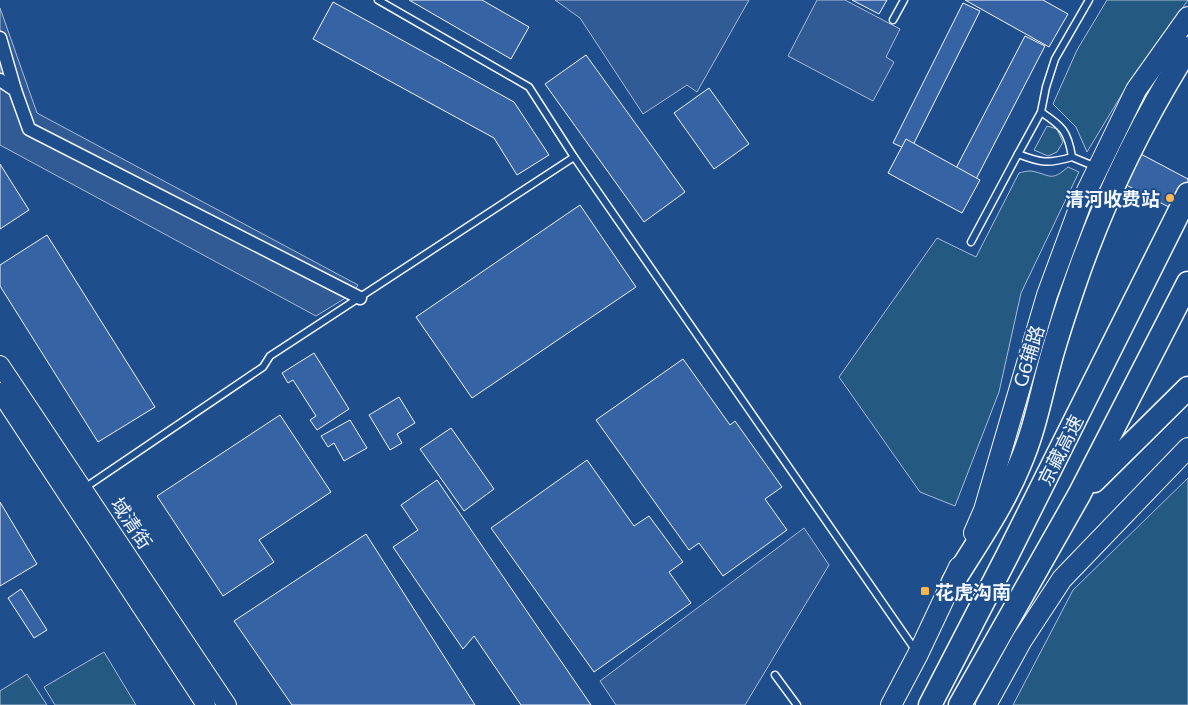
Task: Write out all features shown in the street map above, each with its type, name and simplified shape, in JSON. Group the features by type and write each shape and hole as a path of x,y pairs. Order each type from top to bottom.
{"highway":[{"path":"953,582 1002,504 1020,464 1031,438 1049,366 1075,285 1103,208 1148,119 1188,48"},
{"name":"京藏高速","path":"930,705 1188,194"},
{"name":"京藏高速","path":"960,705 1079,495 1188,283"},
{"path":"1079,495 1188,388"}],"main road":[{"name":"G6辅路","path":"891,705 953,582 984,510 1047,294 1081,202 1136,90 1188,17"},
{"path":"986,705 1022,640 1062,579 1188,448"}],"street":[{"path":"0,38 29,130 360,298"},
{"path":"0,80 15,90"},
{"name":"域清街","path":"0,365 206,705"},
{"name":"域清街","path":"0,392 77,493 227,705"}],"lane":[{"path":"378,0 529,87 574,157 918,654"},
{"path":"893,20 904,0"},
{"path":"972,242 1041,112 1055,58 1089,0"},
{"path":"1041,112 1057,122 1069,138 1072,157"},
{"path":"1018,154 1038,162 1054,162 1072,157 1097,168"},
{"path":"77,493 263,367 270,356 574,157"},
{"path":"775,675 797,705"}],"shaded area":[{"path":"555,0 749,0 697,92 687,85 643,114 580,18"},
{"path":"817,0 845,0 900,29 886,57 894,62 873,101 788,56"},
{"path":"1107,0 1188,0 1125,89 1087,152 1076,127 1053,104 1077,50"},
{"path":"0,8 37,113 358,285 352,294 316,316 0,145"},
{"path":"1047,126 1057,129 1063,142 1057,152 1048,156 1034,150"},
{"path":"1068,167 1079,172 1021,293 999,392 955,506 920,492 839,377 937,238 976,257 1019,173 1031,171 1053,176"},
{"path":"1188,478 1188,705 1013,705 1073,590"},
{"path":"804,528 829,565 745,705 616,705 600,681"},
{"path":"104,652 136,705 55,705 44,687"},
{"path":"27,674 47,705 0,705 0,691"}],"building":[{"path":"409,0 482,0 529,27 511,59"},
{"path":"852,0 887,0 879,14"},
{"path":"965,0 1043,0 1068,14 1049,47"},
{"path":"333,2 514,102 549,155 517,175 494,138 313,39"},
{"path":"963,3 980,11 910,151 893,143"},
{"path":"1025,36 1045,46 974,183 954,172"},
{"path":"586,55 685,192 644,222 545,84"},
{"path":"709,88 749,144 714,169 674,113"},
{"path":"906,139 980,180 962,213 888,173"},
{"name":"清河收费站","path":"1120,143 1188,179 1188,217 1105,174"},
{"path":"0,164 29,210 0,229"},
{"path":"580,205 636,287 472,398 416,317"},
{"path":"47,235 155,407 98,442 0,286 0,265"},
{"path":"314,353 349,409 317,430 310,420 316,416 293,380 288,383 282,373"},
{"path":"683,359 730,425 735,421 782,487 765,499 787,530 723,576 699,543 689,550 596,420"},
{"path":"399,397 415,423 397,434 402,443 390,450 369,415"},
{"path":"280,415 331,492 259,540 274,562 223,596 157,496"},
{"path":"350,420 367,448 344,461 334,443 328,447 321,436"},
{"path":"451,428 494,489 464,511 420,449"},
{"path":"587,460 634,526 649,516 683,562 669,572 691,603 594,672 491,528"},
{"path":"437,480 591,705 521,705 474,636 463,649 393,547 418,530 401,505"},
{"path":"0,502 37,564 0,586"},
{"path":"366,534 475,705 292,705 234,621"},
{"path":"21,589 47,630 34,638 8,598"}],"place":[{"name":"清河收费站","path":"1170,198"},
{"name":"花虎沟南","path":"925,591"}]}
